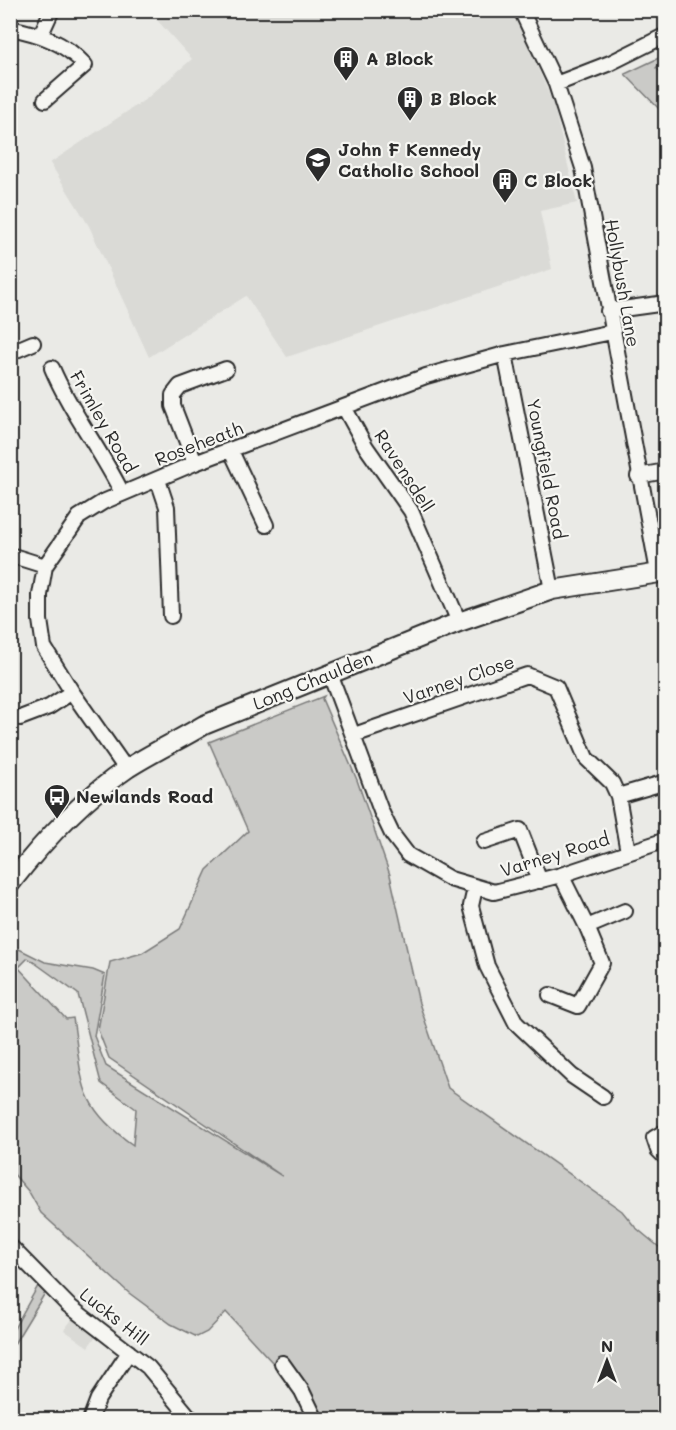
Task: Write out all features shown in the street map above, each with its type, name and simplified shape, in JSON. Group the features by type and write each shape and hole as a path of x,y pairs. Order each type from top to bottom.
{"street":[{"path":"41,34 52,10"},
{"name":"Hollybush Lane","path":"521,10 556,84 583,168 638,476 662,572"},
{"path":"10,28 41,34 73,51 85,65 45,100"},
{"path":"556,84 610,63 666,35"},
{"path":"609,311 666,303"},
{"name":"Roseheath","path":"126,769 72,692 45,646 40,603 45,566 79,517 122,493 195,463 426,376 505,354 612,332"},
{"path":"12,349 33,343"},
{"name":"Youngfield Road","path":"505,354 552,590"},
{"name":"Frimley Road","path":"52,368 66,402 108,464 122,493"},
{"path":"195,463 173,406 173,395 180,386 226,369"},
{"name":"Ravensdell","path":"344,407 366,447 411,511 459,622"},
{"path":"231,451 266,525"},
{"path":"638,476 666,471"},
{"path":"158,480 167,507 171,616"},
{"path":"10,555 45,566"},
{"name":"Long Chaulden","path":"13,874 69,815 126,769 204,725 459,622 552,590 662,572"},
{"name":"Varney Road","path":"330,674 381,811 392,834 408,855 450,879 494,892 561,875 666,840"},
{"name":"Varney Close","path":"354,735 527,675 556,687 586,758 612,783 618,796"},
{"path":"21,718 49,707 72,692"},
{"path":"628,852 618,796 666,782"},
{"path":"484,842 520,830 540,881"},
{"path":"550,995 578,1006 602,963 561,875"},
{"path":"475,888 471,906 488,966 516,1023 572,1076 603,1097"},
{"path":"587,927 626,911"},
{"path":"666,1131 654,1138 658,1150 666,1158"},
{"name":"Lucks Hill","path":"10,1246 68,1305 129,1352 166,1385 192,1419"},
{"path":"90,1419 98,1399 129,1352"},
{"path":"282,1363 302,1391 316,1419"}],"shaded area":[{"name":"John F Kennedy Catholic School","path":"149,11 513,11 553,103 577,203 540,211 552,269 287,357 246,296 149,357 89,226 50,163 146,99 192,59"},
{"path":"661,57 664,60 656,68 665,76 665,115 625,74"},
{"path":"324,696 322,699 357,780 390,875 419,1003 448,1088 622,1211 635,1227 665,1252 665,1419 319,1419 284,1364 273,1363 226,1312 207,1332 197,1337 171,1324 129,1293 41,1213 29,1192 11,1171 11,945 45,962 93,970 105,975 94,1036 106,1066 282,1176 109,1058 98,1030 110,962 142,953 180,929 207,870 248,831 209,742","holes":["28,958 78,994 101,1083 136,1109 133,1145 114,1131 101,1117 85,1090 73,1018 66,1019 17,966 19,967"]},
{"path":"38,1286 45,1293 11,1349 11,1334"},
{"path":"73,1318 96,1336 88,1347 64,1330"}],"place":[{"name":"A Block","path":"346,82"},
{"name":"B Block","path":"410,122"},
{"name":"John F Kennedy Catholic School","path":"318,183"},
{"name":"C Block","path":"505,204"},
{"name":"Newlands Road","path":"57,820"}]}
